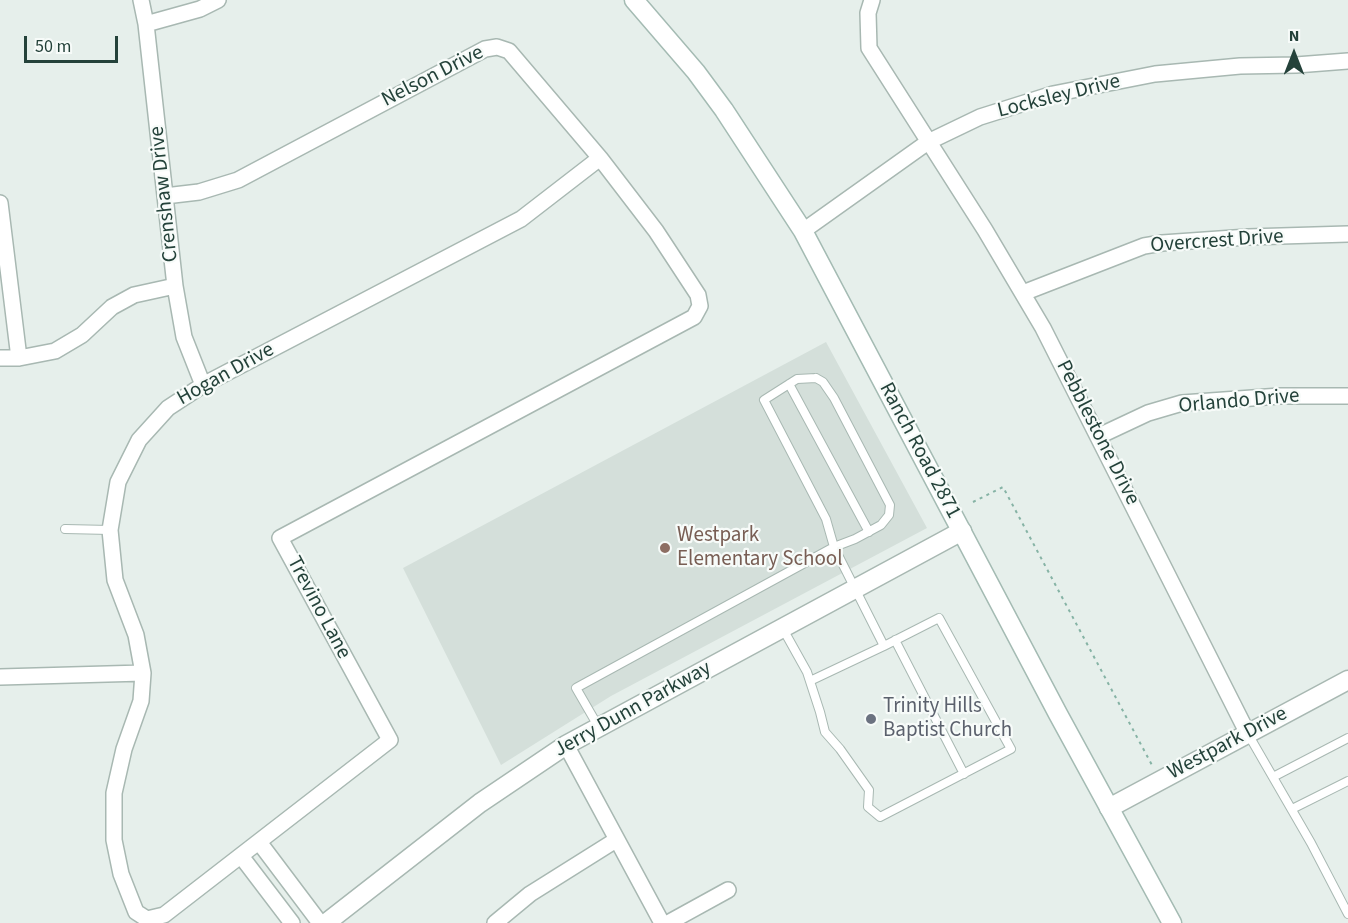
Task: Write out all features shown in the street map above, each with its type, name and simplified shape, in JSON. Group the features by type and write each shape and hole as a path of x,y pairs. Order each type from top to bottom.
{"main road":[{"name":"Ranch Road 2871","path":"634,0 710,91 803,231 1172,923"},
{"name":"Jerry Dunn Parkway","path":"326,923 480,803 566,745 962,531"},
{"name":"Westpark Drive","path":"1109,808 1348,680"}],"street":[{"name":"Crenshaw Drive","path":"141,0 146,24 175,286 184,337 203,385"},
{"path":"146,24 200,9 218,0"},
{"name":"Pebblestone Drive","path":"872,0 868,13 869,48 985,230 1043,328 1248,734"},
{"name":"Nelson Drive","path":"165,196 199,192 238,180 485,49 497,47 509,51 600,158 656,231 698,296 700,306"},
{"name":"Locksley Drive","path":"803,231 928,142 980,117 1053,94 1155,74 1240,66 1348,61"},
{"name":"Hogan Drive","path":"147,919 136,912 121,874 114,840 114,793 124,749 141,701 143,673 136,635 115,580 110,530 118,482 139,440 168,408 203,385 521,219 600,158"},
{"path":"0,203 19,358"},
{"name":"Overcrest Drive","path":"1023,293 1144,246 1248,237 1348,234"},
{"path":"0,358 19,358 55,351 82,334 112,307 134,295 175,286"},
{"name":"Trevino Lane","path":"147,919 164,915 390,740 280,538 694,317 700,306"},
{"name":"Orlando Drive","path":"1099,436 1148,413 1182,403 1280,396 1348,396"},
{"path":"0,677 143,673"},
{"path":"566,745 662,923"},
{"path":"495,923 530,894 616,840"},
{"path":"259,842 320,923"},
{"path":"241,856 292,923"},
{"path":"668,923 728,890"}],"lane":[{"path":"599,727 576,688 834,547 869,532 881,525 889,515 890,505 834,398 823,382 816,378 797,379 764,400 826,519 834,547 884,646"},
{"path":"789,384 869,532"},
{"path":"65,529 110,530"},
{"path":"782,628 807,672 825,732 869,790 868,807 880,818 1011,749 939,618 810,681"},
{"path":"895,640 964,774"},
{"path":"1248,734 1311,843 1348,914"},
{"path":"1273,777 1348,738"},
{"path":"1292,809 1348,781"}],"path":[{"path":"974,502 1003,488 1160,781"}],"shaded area":[{"name":"Westpark Elementary School","path":"826,342 927,528 611,696 501,765 403,568"}],"place":[{"name":"Westpark Elementary School","path":"665,548"},
{"name":"Trinity Hills Baptist Church","path":"871,719"}]}
